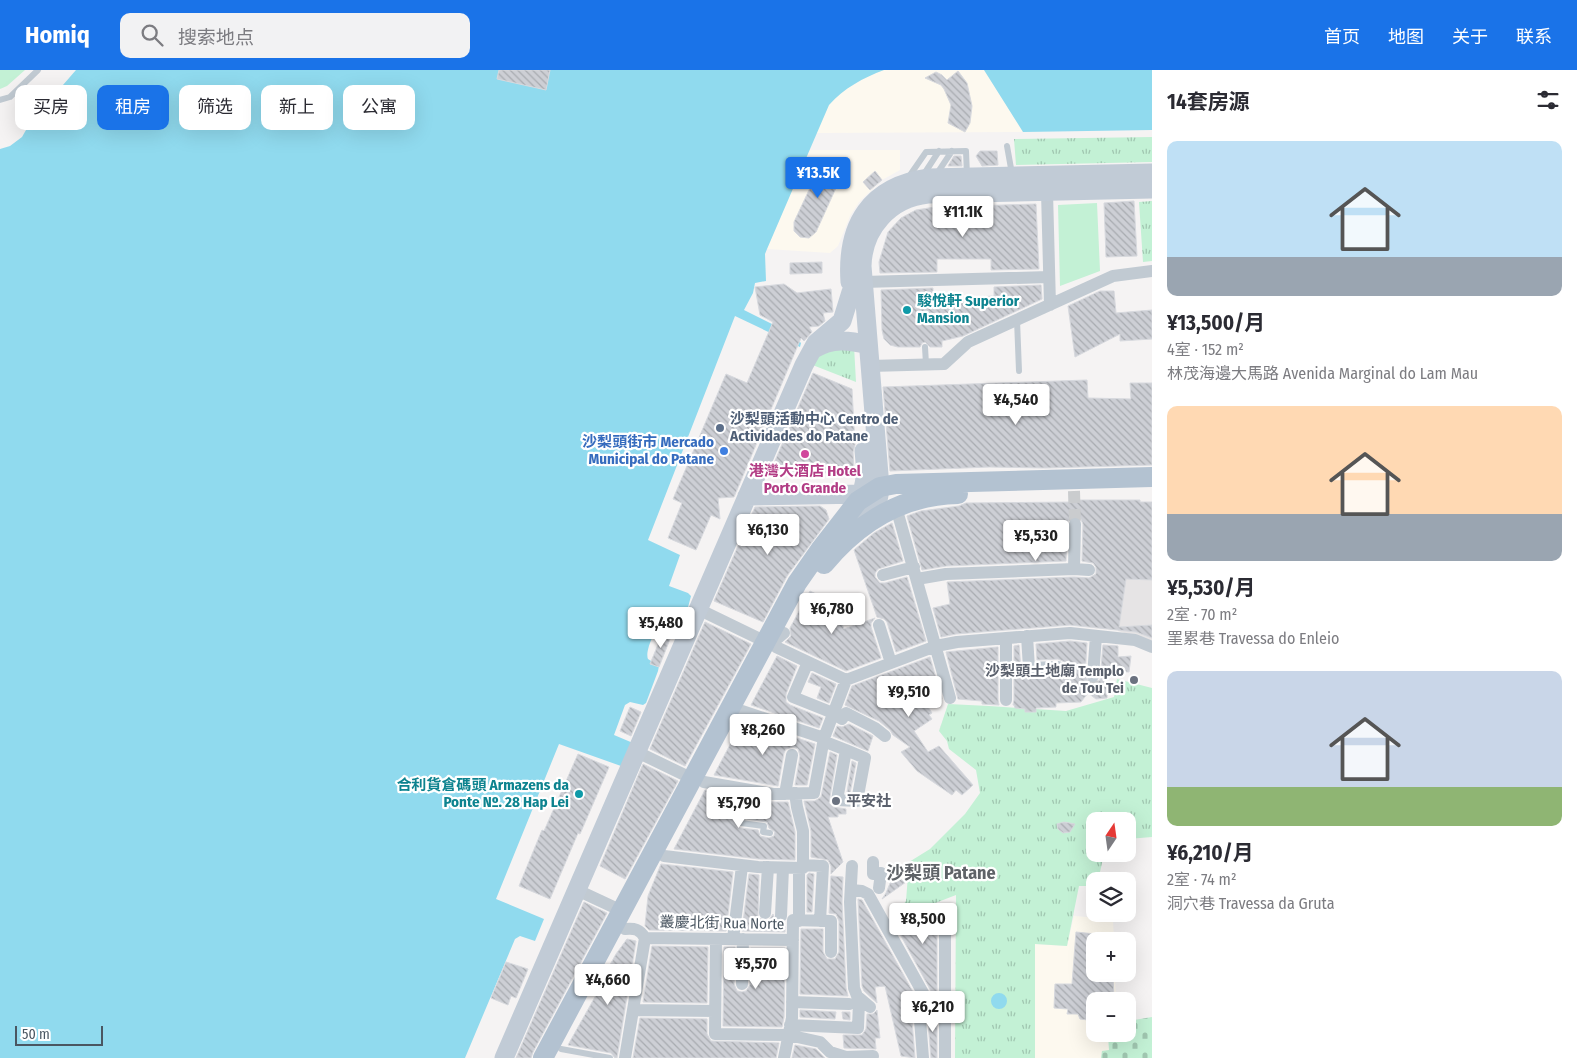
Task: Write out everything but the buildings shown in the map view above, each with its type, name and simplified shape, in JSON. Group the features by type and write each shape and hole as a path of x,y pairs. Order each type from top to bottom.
{"main road":[{"path":"504,1058 808,355 816,343 842,321 857,287 866,242 877,221 894,205 910,198 928,194 1010,182 1152,173"},
{"path":"559,1053 698,780 775,640 818,572 834,552 871,516 878,502 869,490 866,475 862,343 857,287 850,252 858,226 865,214 878,199 890,191 920,180 967,177 1010,182 1047,192 1152,189"},
{"path":"808,355 814,349 824,344 843,340 862,343"},
{"path":"543,1058 664,856 698,780 742,711 775,640 798,583 820,550 869,490 870,366 862,343"},
{"path":"747,496 869,490 896,484 1152,478"},
{"path":"861,527 896,507 944,494 1152,490"}],"street":[{"path":"1047,192 1050,304"},
{"path":"870,366 944,364 968,342 1050,304 1113,276 1152,271"},
{"path":"857,287 1049,277"},
{"path":"896,507 950,698"},
{"path":"1074,569 1075,524"},
{"path":"884,575 1089,570"},
{"path":"698,609 775,640 808,662 846,680 936,646 957,642 1070,633 1135,640 1152,647"},
{"path":"879,625 891,663"},
{"path":"1027,636 1029,668 1058,667"},
{"path":"1093,676 1096,636"},
{"path":"1006,638 1006,700"},
{"path":"808,662 793,697 833,713 842,719 846,713 875,728 885,736"},
{"path":"637,752 698,780 773,794 814,793 824,740 846,680"},
{"path":"742,711 824,740 846,750"},
{"path":"791,919 802,867 803,831 797,807 790,794 792,755"},
{"path":"664,856 768,868 823,866 820,921"},
{"path":"873,862 872,874 881,873 879,888"},
{"path":"742,866 738,939 742,984"},
{"path":"716,939 715,1034 858,1028 860,1003 854,988 852,866"},
{"path":"765,913 768,868"},
{"path":"783,868 793,940 792,1002 784,1058"},
{"path":"577,890 626,919"},
{"path":"851,890 862,891 868,894 923,1004 922,1058"},
{"path":"945,915 945,1058"},
{"name":"叢慶北街 Rua Norte","path":"626,919 637,930 642,932 645,938 793,940"},
{"path":"791,919 831,921 831,952"},
{"path":"625,1058 645,938"},
{"path":"923,1004 945,1000"},
{"path":"792,1002 860,1003"},
{"path":"633,1010 715,1011"},
{"path":"789,1030 820,1042 830,1052 846,1057 873,1056"}],"lane":[{"path":"0,100 10,96 38,70"},
{"path":"1007,146 1010,182"},
{"path":"920,180 939,151"},
{"path":"920,180 926,152 939,151 966,151 967,177"},
{"path":"920,180 952,151"},
{"path":"1017,320 1019,371"},
{"path":"925,347 926,364"},
{"path":"747,790 741,822 764,826 764,832 770,833"},
{"path":"559,1053 610,1058"}],"shaded area":[{"path":"884,70 984,70 1023,132 816,133 829,105 839,93 870,75"},
{"path":"809,150 900,150 900,170 882,180 859,202 850,216 838,246 830,253 767,249"},
{"path":"1152,556 1152,641 1118,631 1127,570"},
{"path":"1074,916 1086,917 1086,922 1113,922 1114,932 1086,932 1086,982 1115,982 1116,992 1086,992 1086,1042 1108,1042 1109,1051 1102,1051 1101,1058 1035,1058 1035,944 1067,946"}],"green space":[{"path":"0,70 25,70 7,86 0,89"},
{"path":"1152,137 1152,162 1016,165 1014,139"},
{"path":"1152,201 1152,261 1143,262 1139,202"},
{"path":"1097,203 1100,271 1060,286 1058,205"},
{"path":"854,346 856,382 810,364 814,355"},
{"path":"1117,679 1152,688 1152,837 1136,838 1136,812 1086,812 1086,862 1102,862 1100,872 1086,872 1086,886 1079,886 1067,946 1035,944 1035,1058 955,1058 956,895 899,917 897,913 906,901 909,862 930,849 965,814 980,793 976,770 949,749 947,741 939,731 948,704 1066,711 1114,697"},
{"path":"1152,1017 1152,1058 1101,1058 1102,1051 1109,1050 1108,1042 1136,1042 1136,1020"}],"water":[{"path":"76,70 884,70 854,84 829,105 765,254 766,281 755,283 753,293 744,310 792,334 801,343 800,347 735,316 648,540 680,555 669,586 691,596 682,630 675,633 659,629 652,638 647,656 648,659 659,666 646,703 643,705 630,702 625,705 614,735 633,743 621,766 559,744 496,899 544,919 535,941 520,936 515,939 465,1058 0,1058 0,149 10,146 22,137 26,130 87,130 87,85 63,85"},
{"path":"984,70 1152,70 1152,130 1023,132"},
{"path":"999,993 1005,995 1007,1001 1005,1007 999,1009 993,1007 991,1001 993,995"}],"tunnel":[{"path":"1074,491 1075,524"},
{"path":"1092,692 1093,676"}],"place":[{"name":"駿悅軒 Superior Mansion","path":"907,310"},
{"name":"沙梨頭活動中心 Centro de Actividades do Patane","path":"720,428"},
{"name":"沙梨頭街市 Mercado Municipal do Patane","path":"724,451"},
{"name":"港灣大酒店 Hotel Porto Grande","path":"805,454"},
{"name":"沙梨頭土地廟 Templo de Tou Tei","path":"1134,680"},
{"name":"合利貨倉碼頭 Armazens da Ponte Nº. 28 Hap Lei","path":"579,794"},
{"name":"平安社","path":"836,801"}],"district":[{"name":"沙梨頭 Patane","path":"941,873"}]}
